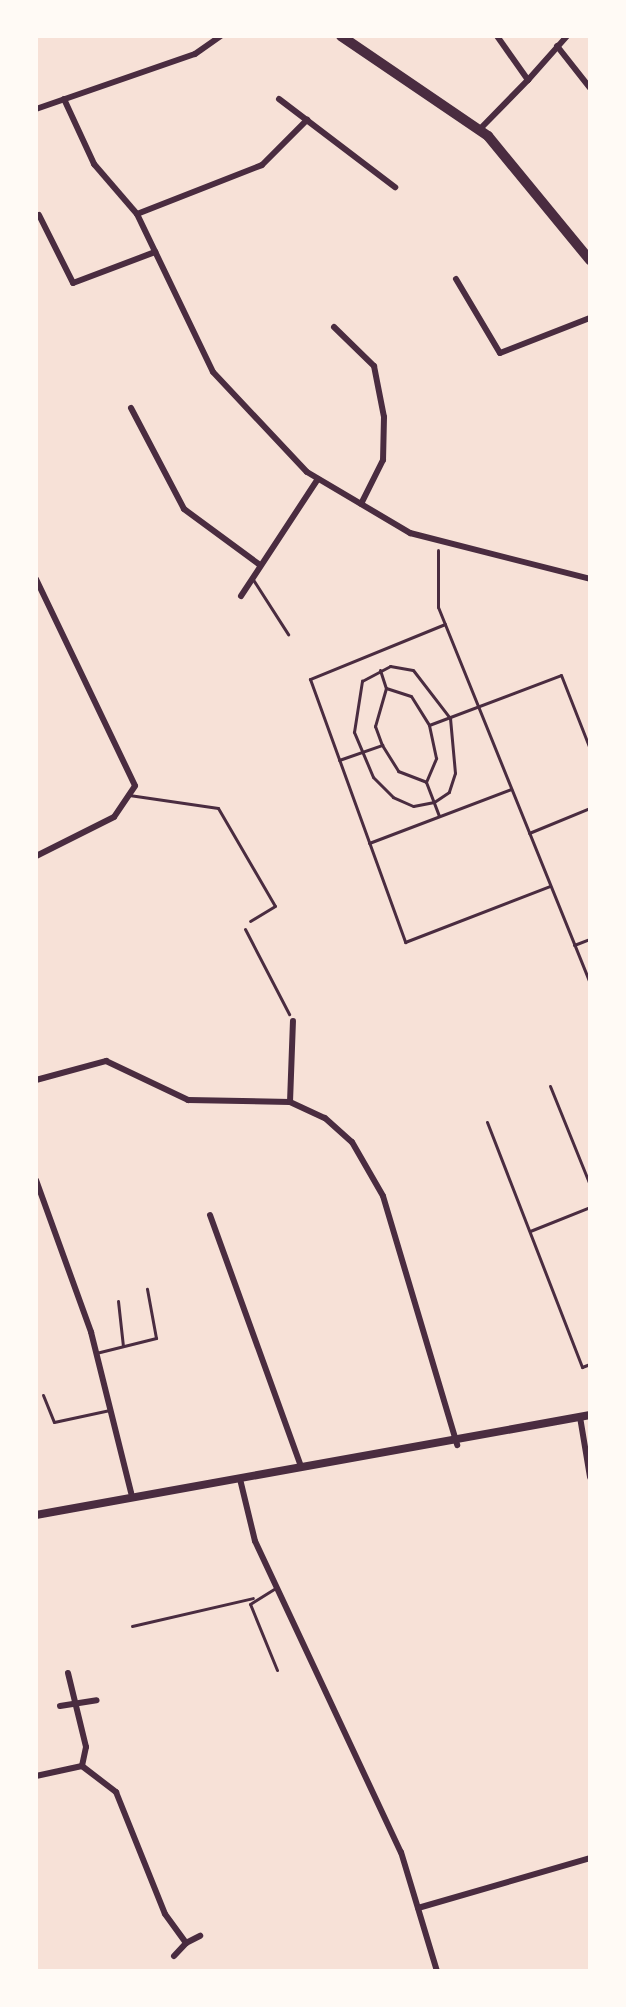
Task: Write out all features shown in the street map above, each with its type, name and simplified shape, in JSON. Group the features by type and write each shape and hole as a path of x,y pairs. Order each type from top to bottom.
{"highway":[{"path":"341,36 480,129 532,183 590,260"}],"street":[{"path":"36,109 195,54 221,36"},
{"path":"497,36 528,80"},
{"path":"480,129 567,36"},
{"path":"557,46 590,88"},
{"path":"64,99 94,164 137,214 213,372 318,479 438,542 590,579"},
{"path":"279,99 395,187"},
{"path":"137,214 262,165 307,120"},
{"path":"39,215 73,283 155,252"},
{"path":"456,279 500,353 590,318"},
{"path":"334,327 374,366 384,417 383,460 361,504"},
{"path":"131,408 184,509 260,565"},
{"path":"241,596 318,479"},
{"path":"36,579 135,786 114,817 36,856"},
{"path":"290,1102 293,1021"},
{"path":"36,1080 106,1061 188,1100 290,1102 325,1118 369,1166 457,1445"},
{"path":"36,1180 96,1353 131,1493"},
{"path":"210,1215 301,1467"},
{"path":"36,1222 47,1219"},
{"path":"36,1515 131,1493 457,1445 585,1416 590,1477"},
{"path":"240,1479 255,1541 401,1852 437,1971"},
{"path":"68,1673 77,1703 82,1766 116,1792 165,1914 186,1943"},
{"path":"60,1706 97,1700"},
{"path":"36,1776 82,1766"},
{"path":"418,1908 590,1858"},
{"path":"174,1956 186,1943 200,1936"}],"lane":[{"path":"252,578 288,634"},
{"path":"129,795 218,808 275,906 250,921"},
{"path":"96,1353 156,1338 147,1289"},
{"path":"118,1301 123,1346"},
{"path":"43,1395 54,1422 110,1410"},
{"path":"132,1626 253,1598 277,1587"},
{"path":"253,1598 277,1670"}],"path":[{"path":"438,542 445,624 590,984"},
{"path":"445,624 310,679 405,942 550,886"},
{"path":"380,669 386,688"},
{"path":"380,669 413,670 450,718 455,773 449,792 434,802 413,806 393,797 361,752 354,704 362,681 380,669"},
{"path":"429,725 561,675 590,749"},
{"path":"386,688 411,696 429,725 436,758 426,782 439,816"},
{"path":"386,688 377,701 382,745 398,771 426,782"},
{"path":"339,760 382,745"},
{"path":"369,843 511,789"},
{"path":"529,833 590,808"},
{"path":"250,921 243,926 293,1021"},
{"path":"574,945 590,939"},
{"path":"550,1086 590,1185"},
{"path":"487,1122 582,1367 590,1364"},
{"path":"530,1231 590,1207"}]}
